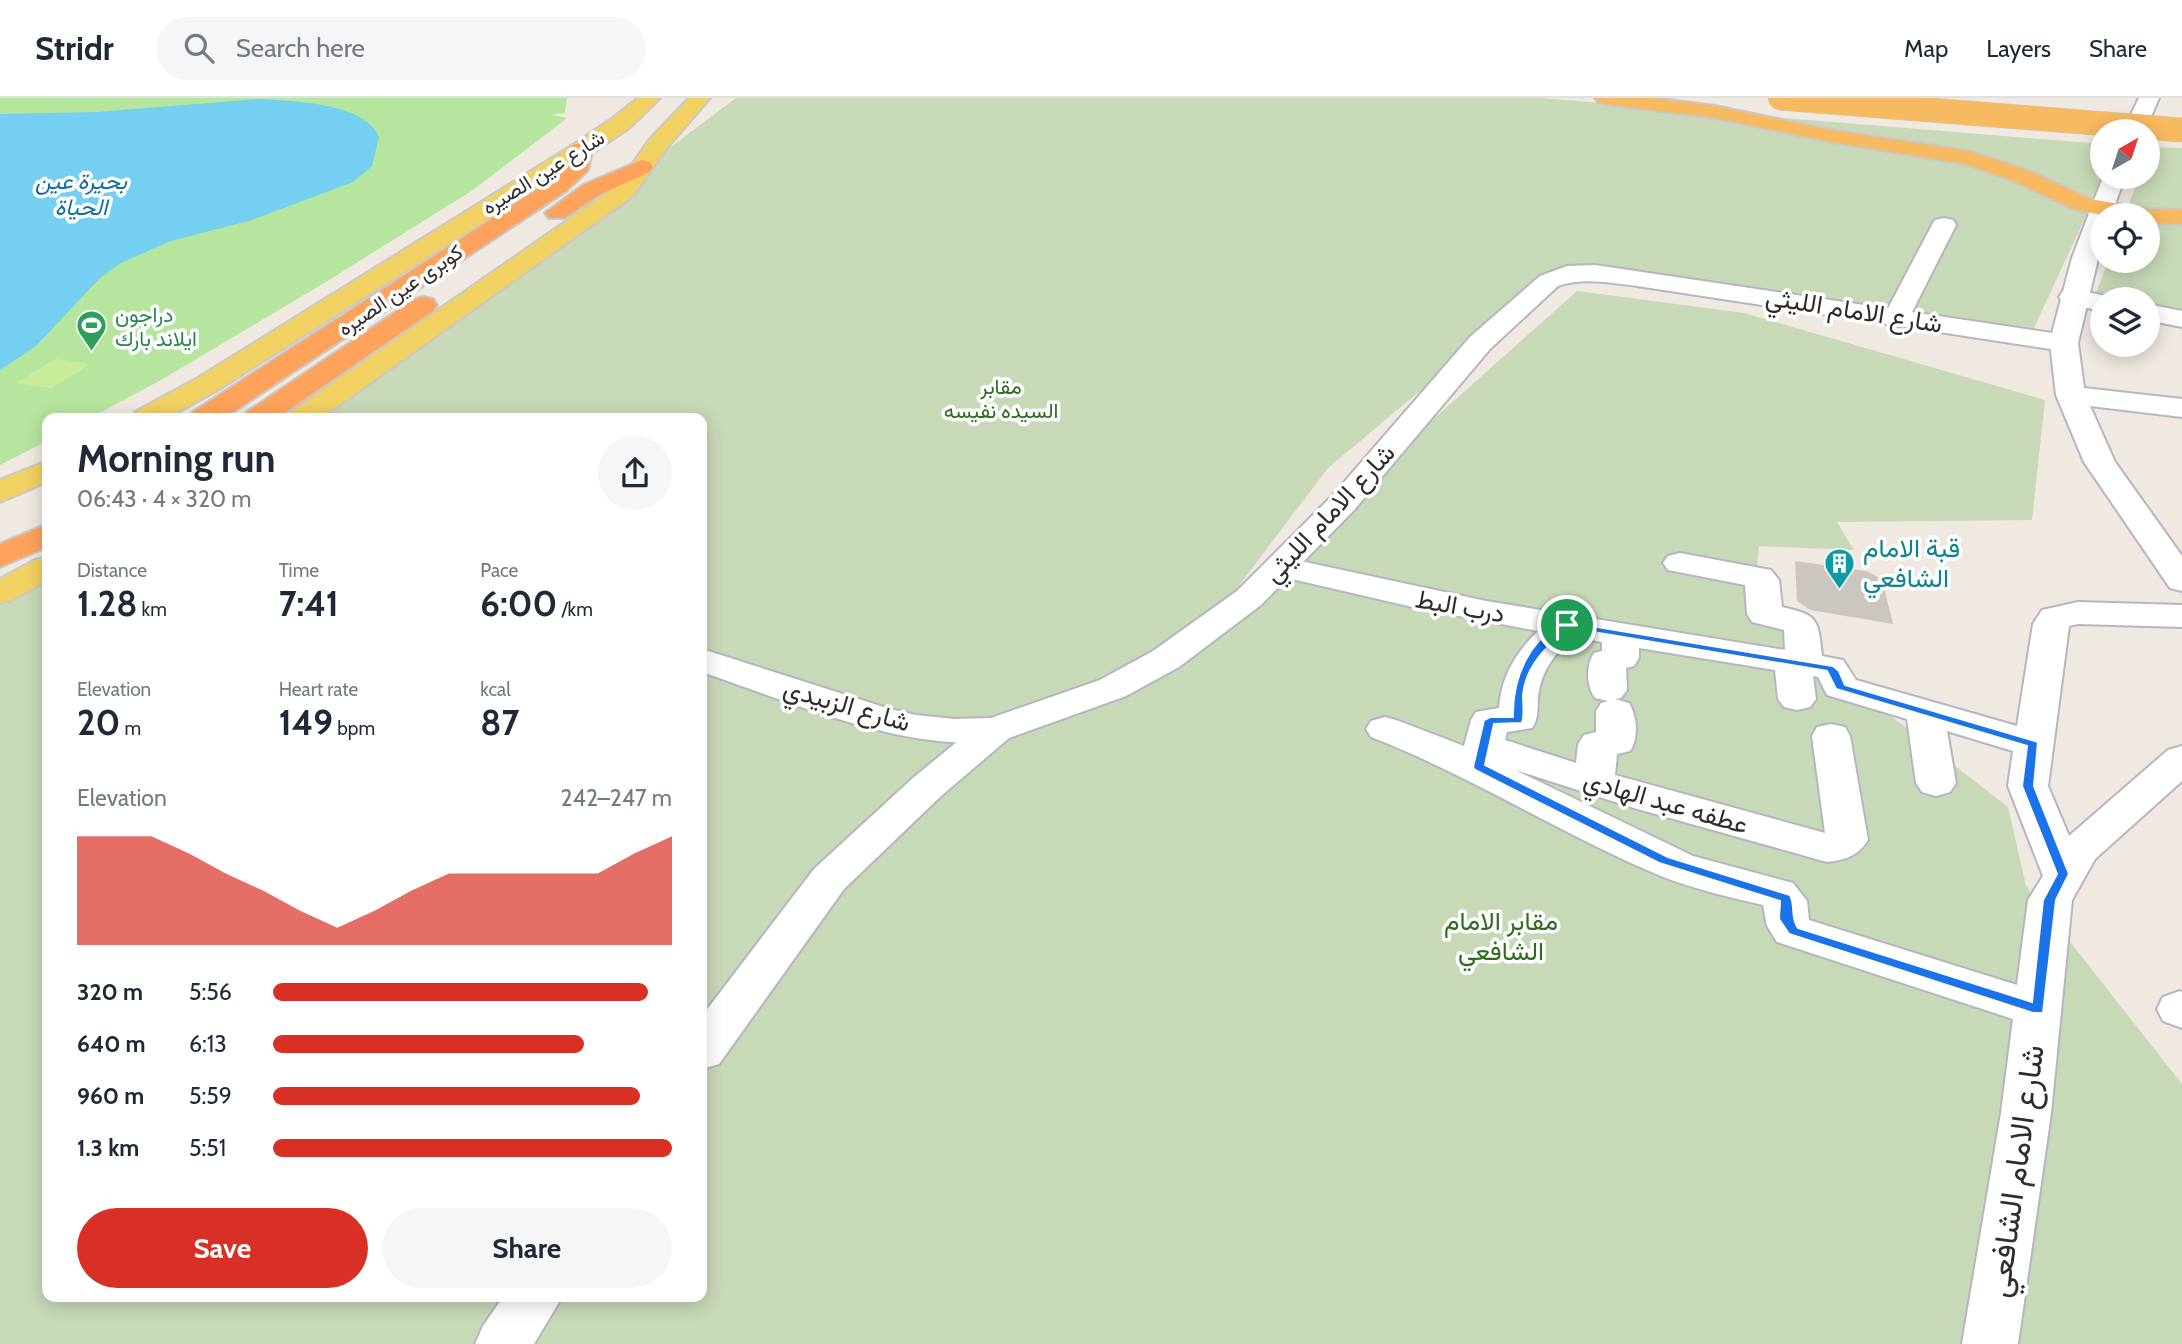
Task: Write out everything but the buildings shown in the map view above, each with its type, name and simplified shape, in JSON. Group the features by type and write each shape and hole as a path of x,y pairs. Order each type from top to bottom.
{"highway":[{"path":"1605,98 1695,109 1831,136 1969,158 2019,175 2090,207"},
{"path":"1780,98 2182,130"},
{"path":"1974,98 2182,110"},
{"name":"كوبرى عين الصيره","path":"212,413 558,186 577,170 581,150"},
{"name":"كوبرى عين الصيره","path":"265,413 591,190 642,167"},
{"path":"2160,216 2182,217"},
{"path":"0,528 42,507"},
{"path":"0,557 42,536"}],"main road":[{"name":"شارع عين الصيره","path":"155,413 206,385 581,150 621,123 650,98"},
{"name":"شارع عين الصيره","path":"309,413 625,191 658,144 701,98"},
{"path":"0,492 42,472"},
{"path":"0,593 42,570"}],"street":[{"path":"2139,119 2149,98"},
{"path":"1897,316 1944,225"},
{"path":"2090,239 2072,297 2064,343 2071,396 2100,462 2182,581"},
{"name":"شارع الامام الليثي","path":"707,1044 828,878 927,788 995,730 1113,688 1166,659 1239,606 1282,568 1343,503 1479,343 1549,281 1567,274 1595,272 2064,343"},
{"path":"2072,297 2090,301"},
{"path":"2160,315 2182,319"},
{"path":"2071,396 2182,408"},
{"path":"1680,563 1759,577 1762,580 1765,614 1793,620 1801,625 1799,675"},
{"name":"درب البط","path":"1282,568 1350,585 1620,634 1799,675 1832,669 1840,687 2034,744"},
{"path":"2063,874 2028,786 2052,624 2055,618 2078,613 2182,616"},
{"path":"1481,757 1491,719 1518,720 1518,693 1526,667 1543,644 1567,625"},
{"path":"1594,782 1598,744 1616,742 1607,662 1621,658 1620,634"},
{"name":"شارع الزبيدي","path":"707,662 879,718 929,728 995,730"},
{"path":"1925,712 1936,783"},
{"path":"1385,729 1435,746 1481,757 1663,860 1785,898 1786,919 1793,931 2038,1009"},
{"name":"عطفه عبد الهادي","path":"1481,757 1594,782 1827,848 1837,847 1847,840 1831,736"},
{"name":"شارع الامام الشافعي","path":"1990,1344 2026,1112 2050,900 2079,850 2182,758"},
{"path":"503,1344 531,1302"}],"green space":[{"path":"0,98 567,98 565,113 551,115 567,118 473,190 329,280 161,380 99,413 42,413 42,444 0,465"},
{"name":"مقابر السيده نفيسه","path":"736,98 1540,98 2090,143 2090,189 2098,189 2034,328 1562,272 1328,468 1225,604 1141,668 981,724 921,719 707,655 707,413 317,413"},
{"path":"2160,147 2182,148 2182,314 2160,310 2160,287 2098,287 2104,273 2160,273 2160,203 2129,203 2135,189 2160,189"},
{"name":"مقابر الامام الشافعي","path":"1577,291 1744,313 2045,400 2032,520 1837,522 1854,550 1759,546 1753,609 2008,807 2026,886 2182,1084 2182,1344 0,1344 0,598 42,577 42,1302 707,1302 707,674 907,735 1017,735 1101,707 1249,614 1382,465"},
{"path":"55,359 90,364 52,388 16,383"}],"water":[{"name":"بحيرة عين الحياة","path":"258,99 326,106 359,117 371,125 379,137 372,166 353,182 252,220 171,241 121,263 100,278 36,346 0,370 0,114 96,112"}],"place":[{"name":"دراجون ايلاند بارك","path":"92,353"},
{"name":"قبة الامام الشافعي","path":"1840,590"}],"route":[{"path":"1567,625 1830,668 1834,671 1840,687 2034,744 2028,786 2063,874 2050,900 2038,1009 1793,931 1786,919 1785,898 1778,894 1682,868 1663,860 1479,767 1490,720 1517,722 1518,693 1526,667 1543,644 1567,625"}]}
